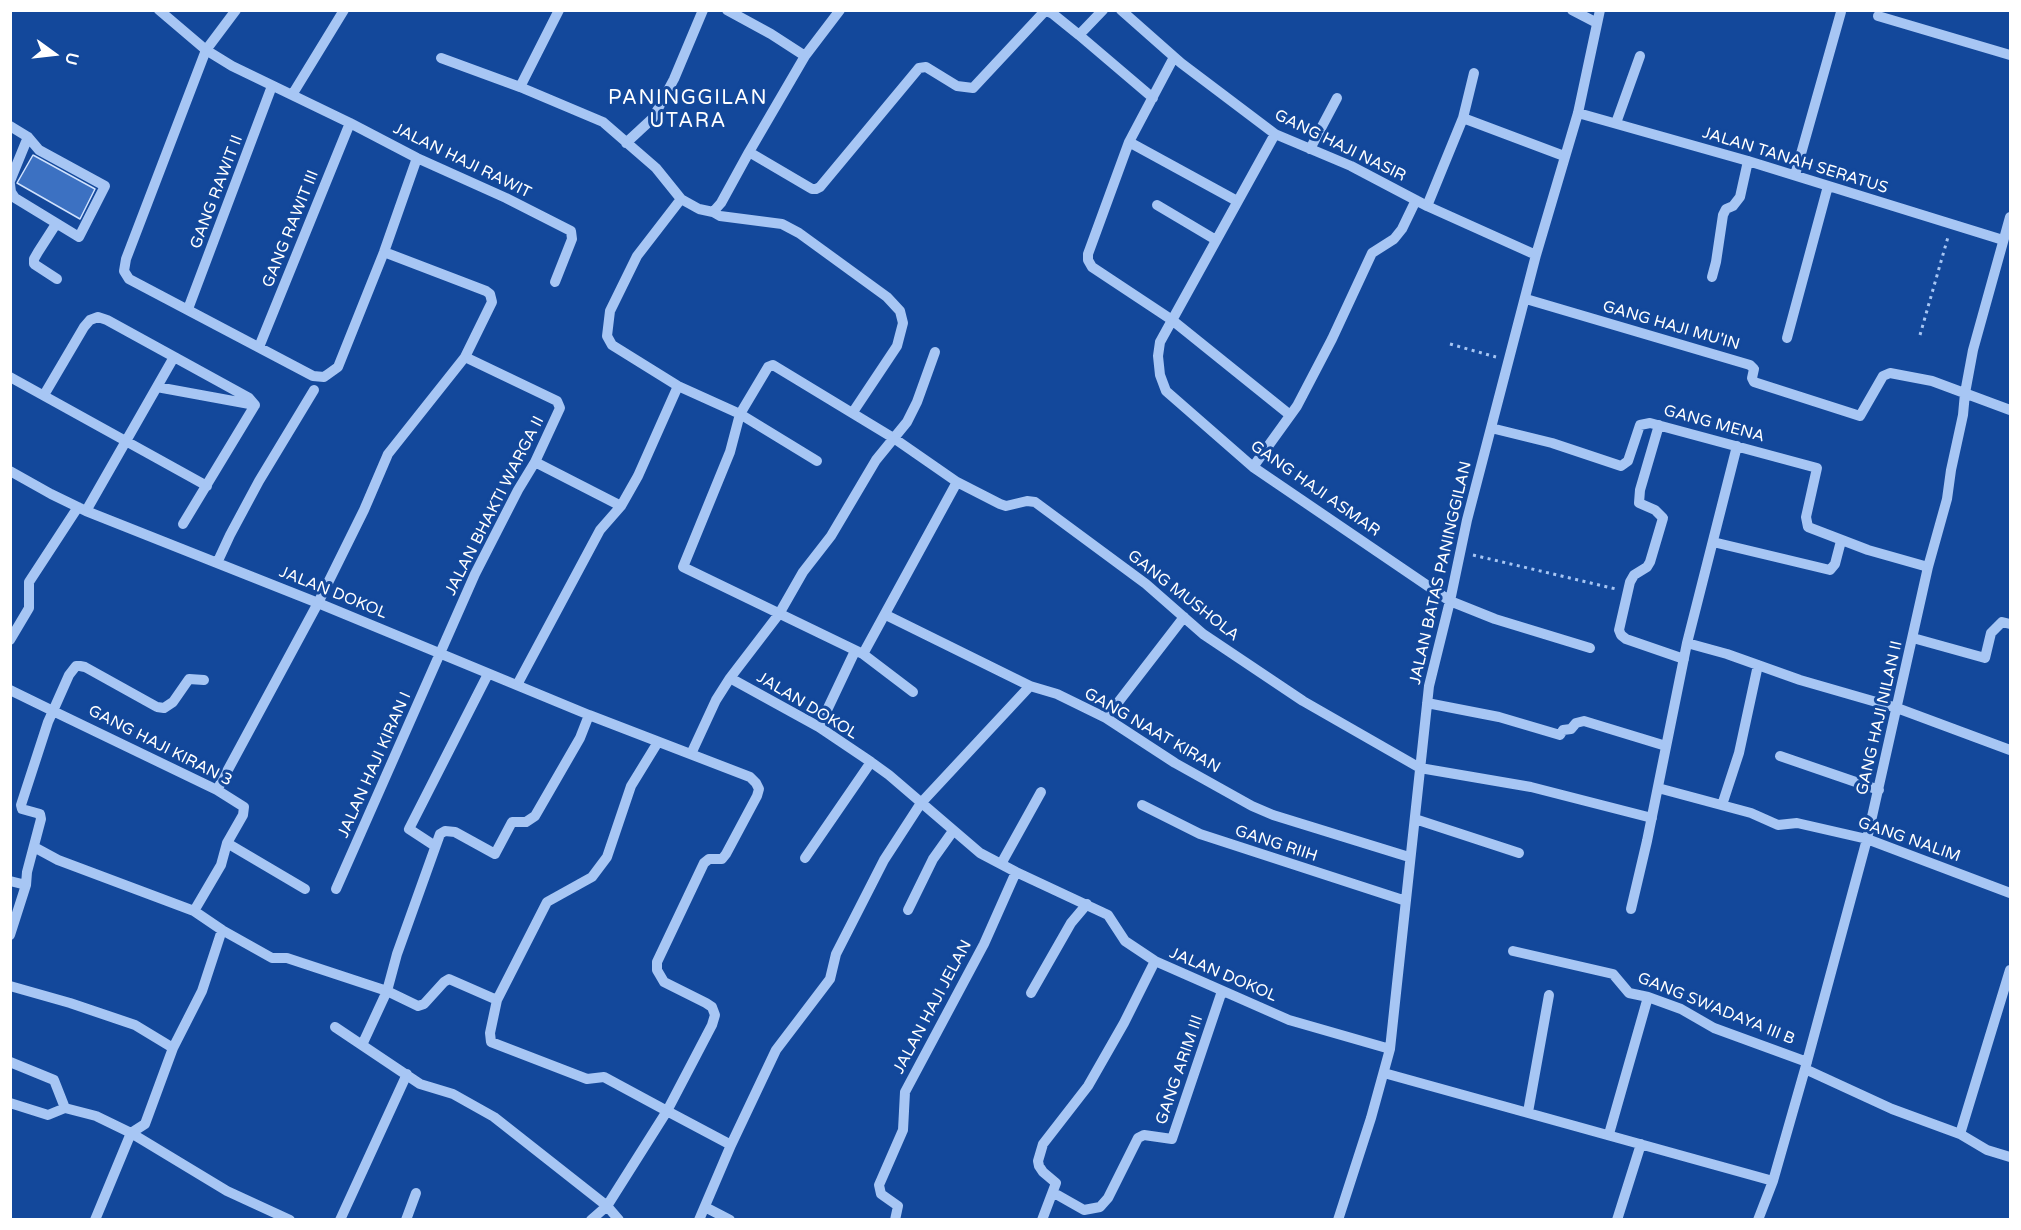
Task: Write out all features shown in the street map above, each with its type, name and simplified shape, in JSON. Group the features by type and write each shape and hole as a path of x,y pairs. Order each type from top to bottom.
{"street":[{"name":"JALAN HAJI RAWIT","path":"159,10 206,50 232,66 571,231 572,239 555,282"},
{"path":"236,10 206,50 126,259 124,271 129,279 313,376 324,377 338,367 384,252 417,158"},
{"path":"292,95 344,10"},
{"path":"520,87 558,10"},
{"path":"626,142 653,118 674,79 703,10"},
{"path":"727,10 805,56"},
{"path":"713,212 721,203 805,56 840,10"},
{"path":"1079,35 1103,10"},
{"name":"GANG HAJI NASIR","path":"1121,10 1174,57 1275,134 1351,166 1427,206 1536,255"},
{"path":"1572,10 1597,23"},
{"name":"JALAN BATAS PANINGGILAN","path":"1338,1220 1390,1049 1428,686 1536,255 1578,112 1600,10"},
{"path":"749,152 812,189 816,189 919,68 926,67 957,86 973,88 1044,12 1062,15 1079,35 1153,98"},
{"path":"1795,175 1841,12"},
{"path":"1878,16 2010,56"},
{"path":"1616,123 1640,56"},
{"path":"1174,57 1129,142 1088,254 1088,260 1092,267 1172,320 1290,416"},
{"path":"441,58 520,87 603,122 656,168 681,199 699,209 727,218 782,224 799,233 887,297 900,312 903,323 897,346 853,412"},
{"path":"1427,206 1463,118 1474,73"},
{"name":"GANG RAWIT II","path":"188,309 272,86"},
{"path":"1310,149 1336,98"},
{"name":"JALAN TANAH SERATUS","path":"1578,112 1795,175 2003,240"},
{"path":"1463,118 1564,156"},
{"name":"GANG RAWIT III","path":"259,347 350,123"},
{"path":"10,126 28,137 39,150 105,186 79,237 15,198 11,192 10,183 28,137"},
{"name":"GANG HAJI ASMAR","path":"1275,134 1160,342 1158,356 1160,375 1166,391 1253,467 1450,602 1590,648"},
{"path":"1129,142 1238,201"},
{"path":"10,146 21,151 39,150"},
{"path":"1712,277 1723,215 1726,209 1733,206 1740,197 1748,161"},
{"path":"1787,338 1828,186"},
{"path":"681,199 637,256 610,311 607,336 612,345 678,387 740,414 817,461"},
{"path":"1253,467 1297,406 1332,339 1371,253 1394,239 1402,229 1416,200"},
{"path":"1158,206 1215,240"},
{"name":"GANG HAJI NILAN II","path":"1758,1220 1773,1181 1806,1066 1867,838 1928,567 1947,499 1973,350 2010,217"},
{"path":"56,224 38,252 34,264 57,279"},
{"path":"217,790 318,603 364,510 388,454 465,357 492,302 490,294 384,252"},
{"name":"GANG HAJI MU'IN","path":"1526,299 1750,365 1754,369 1752,378 1754,382 1860,416 1880,381 1887,374 1932,381 1965,393"},
{"path":"44,395 84,327 90,320 98,317 249,398 255,405"},
{"path":"730,678 779,614 803,572 831,536 876,460 895,439 917,402 935,352"},
{"path":"10,640 29,608 29,582 82,509 126,440 174,357"},
{"name":"JALAN BHAKTI WARGA II","path":"441,653 475,574 535,462 561,405 558,401 465,357"},
{"name":"GANG MUSHOLA","path":"740,414 768,367 773,365 853,412 957,482 1006,506 1026,501 1035,502 1146,584 1203,634 1280,686 1420,768"},
{"path":"10,377 207,486"},
{"path":"157,387 255,405"},
{"path":"517,685 600,530 621,506 638,476 678,387"},
{"path":"218,563 230,535 314,390"},
{"path":"1965,393 2010,410"},
{"path":"183,524 255,405"},
{"path":"740,414 730,452 683,567 859,652 913,692"},
{"name":"GANG MENA","path":"1491,428 1552,443 1621,466 1628,461 1640,425 1650,423 1817,468 1806,522 1813,530 1841,541"},
{"path":"1659,425 1640,490 1639,503 1655,510 1663,518 1650,562 1647,567 1634,575 1627,592 1619,625 1621,634 1626,639 1684,658"},
{"path":"1631,909 1652,818 1687,643 1737,446"},
{"path":"535,462 621,506"},
{"name":"JALAN DOKOL","path":"10,471 82,509 589,715 691,754 716,700 730,678 819,727 871,762 980,853 1108,915 1125,941 1155,962 1289,1020 1390,1049"},
{"path":"819,727 859,652 886,615 957,482"},
{"path":"1713,542 1830,570 1834,567 1841,541 1928,567"},
{"name":"GANG NAAT KIRAN","path":"886,615 1030,686 1057,694 1106,718 1175,763 1264,811 1409,857"},
{"path":"1106,718 1184,617"},
{"path":"1913,638 1985,658 1991,633 2002,622 2010,624"},
{"path":"1687,643 1800,680 1897,708 2010,750"},
{"name":"JALAN HAJI KIRAN I","path":"336,889 441,653"},
{"path":"1722,805 1739,753 1758,665"},
{"path":"10,935 26,885 41,816 22,809 21,805 48,722 69,675 76,666 85,667 157,707 164,708 173,702 189,679 204,681"},
{"path":"435,846 408,829 488,674"},
{"path":"699,1220 776,1050 830,979 836,954 884,860 921,803 1030,686"},
{"name":"GANG HAJI KIRAN 3","path":"10,690 217,790 239,803 244,810 227,843 221,865 194,911"},
{"path":"1427,703 1499,717 1560,735 1563,730 1571,729 1576,723 1584,721 1666,746"},
{"path":"362,1045 387,991 397,954 440,834 455,832 495,854 512,822 526,822 535,816 580,738 589,715"},
{"path":"658,742 631,786 607,857 592,877 547,902 497,1000 490,1033 491,1042 587,1079 603,1077 731,1145"},
{"path":"591,1220 607,1206 667,1111 712,1025 714,1015 712,1007 664,982 657,970 657,962 704,862 709,859 722,859 759,789 750,777 691,754"},
{"path":"1780,756 1879,790"},
{"path":"805,858 871,762"},
{"path":"1420,768 1532,787 1652,818"},
{"name":"GANG NALIM","path":"1658,788 1751,813 1778,825 1797,823 1867,838 2010,893"},
{"path":"1001,864 1041,792"},
{"name":"GANG RIIH","path":"1142,805 1200,834 1406,901"},
{"path":"1415,819 1519,853"},
{"path":"908,910 929,866 953,831"},
{"path":"227,843 305,889"},
{"path":"34,847 58,860 194,911 222,930 272,958 287,958 387,991 418,1006 424,1004 448,979 497,1000"},
{"name":"JALAN HAJI JELAN","path":"895,1220 898,1206 881,1194 879,1185 903,1130 905,1092 984,944 1016,872"},
{"path":"10,881 26,885"},
{"path":"1031,993 1071,923 1087,904"},
{"path":"95,1220 131,1133 145,1124 173,1048 202,991 222,930"},
{"name":"GANG SWADAYA III B","path":"1514,951 1613,974 1629,993 1681,1009 1714,1028 1806,1066 1892,1109 1960,1134 1987,1150 2010,1156"},
{"path":"1042,1220 1056,1183 1043,1172 1038,1161 1044,1144 1088,1086 1155,962"},
{"path":"1960,1134 2010,970"},
{"path":"10,986 135,1025 173,1048"},
{"name":"GANG ARIM III","path":"1054,1193 1084,1210 1100,1207 1108,1198 1138,1138 1144,1135 1172,1139 1222,991"},
{"path":"1528,1112 1549,995"},
{"path":"1609,1134 1648,997"},
{"path":"335,1028 420,1084 453,1094 494,1117 607,1206 619,1220"},
{"path":"10,1062 54,1080 65,1108"},
{"path":"340,1220 407,1074"},
{"path":"1384,1074 1609,1134 1773,1181"},
{"path":"10,1103 48,1115 65,1108 96,1116 131,1133 227,1191 290,1220"},
{"path":"1617,1220 1641,1144"},
{"path":"406,1220 416,1193"},
{"path":"705,1207 730,1220"}],"path":[{"path":"1920,335 1952,224"},
{"path":"1450,344 1509,360"},
{"path":"1460,552 1627,592"}],"building":[{"path":"33,155 95,189 80,219 17,183"}],"district":[{"name":"PANINGGILAN UTARA","path":"688,110"}]}
